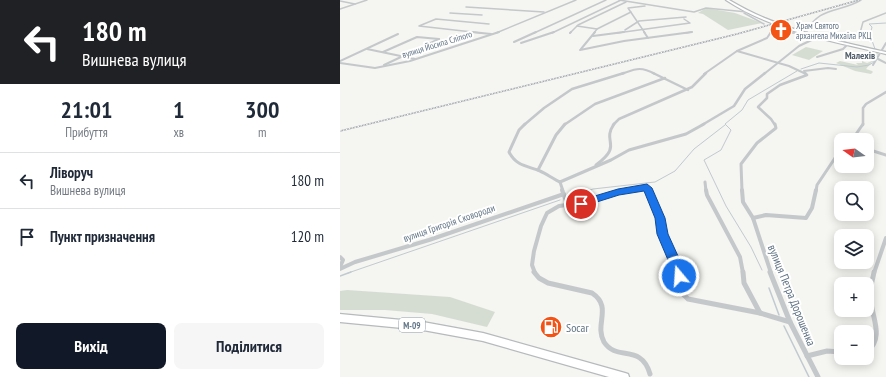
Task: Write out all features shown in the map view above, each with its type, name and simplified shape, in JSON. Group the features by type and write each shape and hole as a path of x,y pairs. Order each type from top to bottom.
{"highway":[{"path":"727,0 746,13 805,34 886,53"},
{"name":"М-09","path":"340,318 423,326 483,337 624,377"}],"street":[{"path":"340,8 367,0"},
{"name":"вулиця Йосипа Сліпого","path":"340,62 379,67 416,59 490,35 576,0"},
{"path":"514,42 606,0"},
{"path":"521,43 544,36 620,0 694,12 706,8 746,13 764,24"},
{"path":"805,34 807,28 821,13 861,0"},
{"path":"340,1 356,4"},
{"path":"570,33 577,26 627,1"},
{"path":"648,38 628,8 650,5"},
{"path":"466,7 545,12"},
{"path":"631,12 597,29 593,36 580,50 692,32"},
{"path":"450,13 482,15"},
{"path":"841,42 859,34 863,22 886,13"},
{"path":"593,36 690,23 685,18 638,22 625,31"},
{"path":"489,24 436,19 419,26 489,33 490,35"},
{"path":"577,26 597,29"},
{"path":"592,168 610,153 612,146 609,139 610,132 613,124 619,119 688,90 701,76 736,51 767,38 774,28 818,37"},
{"path":"340,62 398,34"},
{"path":"379,67 439,39 417,37 383,52"},
{"path":"560,182 629,150 686,134 701,126 734,106 745,89 799,46 818,37"},
{"path":"873,66 878,60 880,52 886,43"},
{"path":"817,57 843,49 848,44"},
{"path":"367,49 416,59"},
{"path":"736,51 814,72 830,67 836,69"},
{"path":"878,60 886,63"},
{"path":"567,204 560,182 538,170 520,166 512,160 509,152 519,130 544,108 572,89 639,68 644,68 688,90"},
{"name":"вулиця Петра Дорошенка","path":"803,70 807,75 780,85 767,94 767,98 758,107 771,119 776,125 776,128 770,131 757,143 741,164 743,202 753,218 768,269 790,322 818,377"},
{"path":"538,170 544,161 546,152 559,131 573,119 604,99 665,78"},
{"path":"857,133 863,125 863,108 866,104 886,92"},
{"path":"874,151 886,155"},
{"path":"753,218 761,215 773,214 791,219 806,218 812,208 817,185 834,160"},
{"path":"705,182 706,195 740,257 743,268 744,283 760,313"},
{"path":"650,374 648,366 642,359 613,350 604,342 601,334 603,305 598,296 592,293 544,282 533,271 532,264 540,231 547,213 553,208 567,204 581,204 618,192 647,188 660,218 662,234 677,267 681,292 688,299 760,313 790,322"},
{"name":"вулиця Григорія Сковороди","path":"340,268 564,194"},
{"path":"874,346 877,338 870,294 874,272 886,238"},
{"path":"340,257 343,260 340,268"},
{"path":"807,356 827,351 834,352"}],"shaded area":[{"path":"706,8 735,13 762,23 728,30 703,14 698,13"},
{"path":"806,47 823,51 809,60 792,55"},
{"path":"868,50 878,53 876,61 872,62 866,69 873,72 871,74 855,71 836,63 840,61 858,65 856,63 862,63 862,61 867,63 872,61 869,59 872,57 865,54 871,54"},
{"path":"347,290 450,297 495,312 487,327 432,314 385,310 340,310 340,291"}],"waterway":[{"path":"875,49 870,35 872,27 869,24 886,23"},
{"path":"801,69 819,63 857,67 869,65 874,62 875,51"},
{"path":"762,270 751,247 726,206 704,160 721,150 731,130 725,124 742,110 748,100 797,71"},
{"path":"567,198 593,189 655,182 675,171 694,149 725,125"},
{"path":"348,273 560,200"},
{"path":"340,276 351,272"},
{"path":"769,288 779,315"},
{"path":"784,326 809,377"}],"railway":[{"path":"340,131 737,34 859,0"}],"place":[{"name":"Храм Святого архангела Михаїла РКЦ","path":"781,30"},
{"name":"Socar","path":"551,327"}],"district":[{"name":"Малехів","path":"860,55"}],"route":[{"path":"581,204 618,192 644,187 647,188 660,218 662,234 677,267 679,276"}]}
